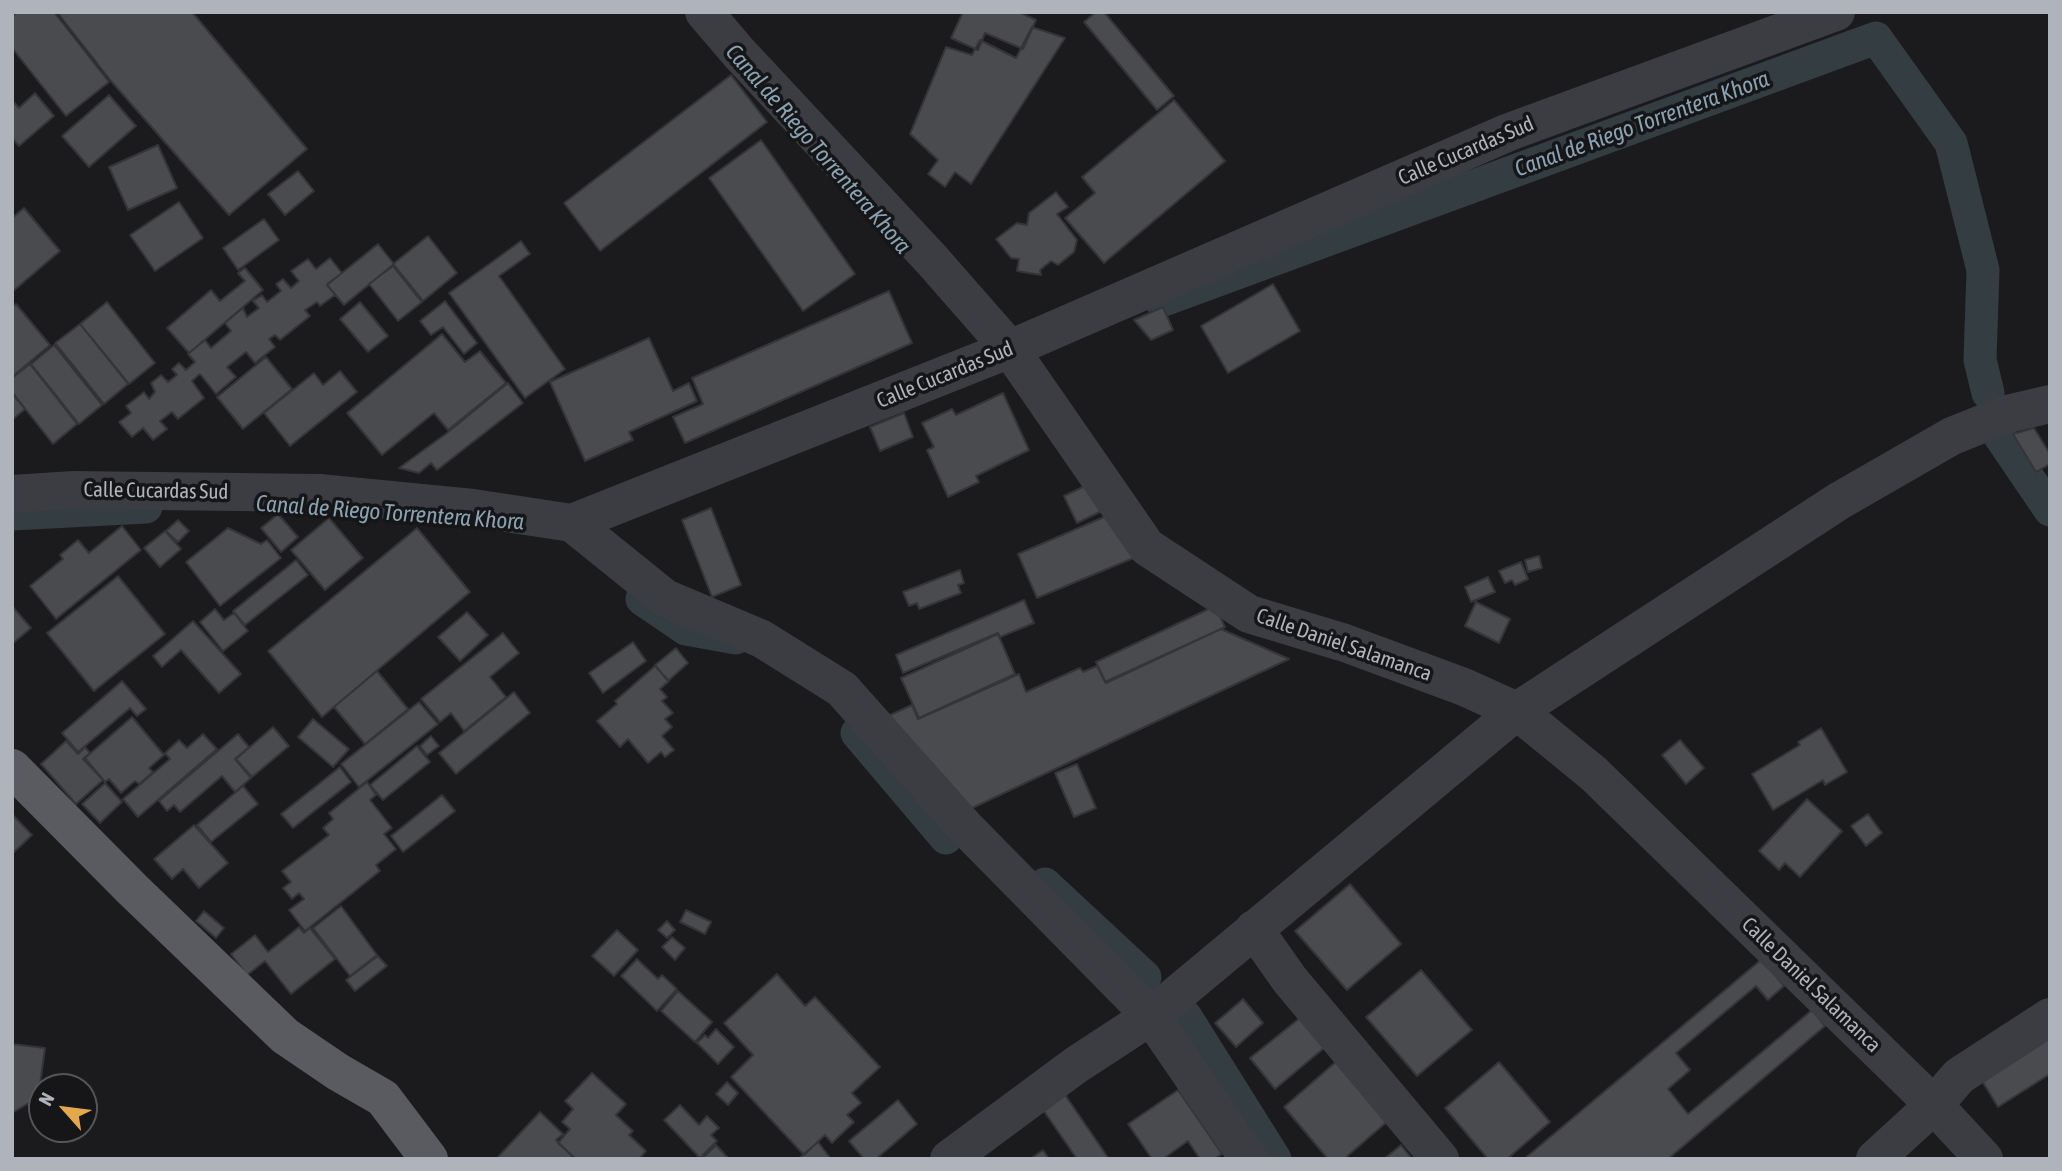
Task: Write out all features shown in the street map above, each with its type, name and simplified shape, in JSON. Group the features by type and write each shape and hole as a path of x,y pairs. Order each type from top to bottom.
{"main road":[{"path":"12,768 133,890 285,1035 383,1098 429,1159"}],"street":[{"name":"Calle Daniel Salamanca","path":"704,12 1010,349 1147,547 1249,614 1345,643 1464,687 1517,711 1594,774 1934,1105 1984,1159"},
{"name":"Calle Cucardas Sud","path":"12,494 74,490 319,493 473,508 572,523 1010,349 1508,132 1836,12"},
{"path":"949,1159 1076,1065 1151,1016 1517,711 1839,501 1929,449 1952,436 2007,414 2050,404"},
{"path":"572,523 665,598 762,639 842,689 964,825 1151,1016 1249,1159"},
{"path":"1254,929 1290,980 1440,1159"},
{"path":"1875,1159 1934,1105 1959,1076 2050,1017"}],"building":[{"path":"17,12 54,12 109,82 66,116 12,48 12,16"},
{"path":"57,12 192,12 307,149 229,215 111,81"},
{"path":"963,12 1019,12 1036,20 1023,49 985,33 978,50 951,38"},
{"path":"1096,12 1104,12 1174,96 1157,110 1084,22"},
{"path":"1032,27 1065,38 971,184 955,172 945,187 928,174 938,160 910,134 946,47 972,55 980,40 1016,58"},
{"path":"731,75 767,122 600,251 564,203"},
{"path":"35,93 54,116 19,146 12,138 12,100 19,108"},
{"path":"109,95 136,126 89,167 62,136"},
{"path":"1174,100 1225,161 1104,263 1065,218 1095,193 1082,177"},
{"path":"761,140 855,274 803,311 709,178"},
{"path":"158,145 177,188 128,210 109,167"},
{"path":"298,171 314,191 285,215 268,194"},
{"path":"1056,192 1068,207 1057,214 1077,240 1074,252 1058,265 1051,261 1040,270 1041,275 1017,271 1019,259 1011,258 996,239 1017,223 1027,225 1029,213"},
{"path":"179,202 203,238 155,271 130,235"},
{"path":"24,208 60,251 12,292 12,218"},
{"path":"264,219 279,240 238,270 223,248"},
{"path":"428,236 457,273 423,301 393,264"},
{"path":"521,241 530,254 499,276 565,369 525,398 449,293"},
{"path":"378,244 394,264 344,305 327,285"},
{"path":"330,258 342,273 327,284 335,295 320,306 317,302 305,310 310,316 280,340 275,335 269,339 275,347 255,363 246,352 227,367 236,377 216,394 200,374 192,381 204,398 178,419 172,412 160,421 167,429 153,440 143,428 132,437 119,422 131,413 126,406 144,392 149,399 155,392 151,383 161,375 168,382 177,375 172,369 179,363 186,370 195,362 188,354 205,340 211,348 231,331 225,323 243,308 247,317 259,308 253,301 262,295 267,302 281,291 276,284 283,279 291,288 299,281 291,271 308,259 316,269"},
{"path":"393,266 422,302 398,321 369,284"},
{"path":"245,268 263,290 189,353 167,328 211,290 220,301 245,281 238,273"},
{"path":"1273,284 1300,331 1228,373 1201,326"},
{"path":"889,291 912,343 685,443 673,417 703,404 692,378"},
{"path":"445,301 477,343 464,354 443,327 431,335 420,321"},
{"path":"107,302 155,363 129,384 80,324"},
{"path":"360,302 388,336 368,352 340,319"},
{"path":"16,304 50,345 12,377 12,307"},
{"path":"1163,307 1173,330 1151,340 1134,320"},
{"path":"80,324 128,384 104,404 55,343"},
{"path":"442,334 465,362 480,351 506,383 448,430 434,413 382,455 347,413"},
{"path":"649,338 673,391 689,383 697,401 629,432 633,440 585,461 550,382"},
{"path":"54,345 102,405 79,424 31,364"},
{"path":"266,357 292,389 243,429 217,397"},
{"path":"30,364 77,424 53,444 12,392 12,378"},
{"path":"340,371 357,392 290,446 264,413 314,373 323,385"},
{"path":"508,383 523,403 437,470 431,463 419,473 399,468 447,433"},
{"path":"12,393 25,409 12,420"},
{"path":"1003,393 1029,450 976,476 979,482 948,497 927,450 934,447 922,423 952,409 956,415"},
{"path":"904,413 913,437 880,451 870,427"},
{"path":"2034,428 2050,454 2050,464 2036,472 2013,434"},
{"path":"1091,483 1104,510 1077,523 1064,496"},
{"path":"711,508 741,585 712,597 682,520"},
{"path":"278,514 298,537 281,552 261,528"},
{"path":"1111,514 1136,557 1037,598 1018,554"},
{"path":"329,518 363,558 325,590 291,550"},
{"path":"178,520 189,531 178,542 166,531"},
{"path":"122,526 141,550 56,619 30,586 63,559 60,555 78,540 89,553"},
{"path":"228,528 261,544 267,540 281,558 220,606 186,562"},
{"path":"417,528 470,592 322,717 268,651"},
{"path":"165,531 181,549 160,567 144,548"},
{"path":"1539,556 1542,568 1528,572 1525,560"},
{"path":"296,560 308,575 245,625 233,611"},
{"path":"1521,562 1528,579 1515,585 1512,580 1505,583 1499,571"},
{"path":"960,570 964,583 958,585 961,593 919,609 917,603 909,606 903,592"},
{"path":"118,576 165,634 94,691 47,633"},
{"path":"1488,577 1495,592 1471,602 1465,587"},
{"path":"1024,600 1034,623 1000,637 998,633 903,673 896,655"},
{"path":"1476,602 1510,619 1499,643 1465,626"},
{"path":"12,606 31,628 12,644"},
{"path":"1215,606 1225,627 1106,683 1096,662"},
{"path":"215,609 224,620 234,613 248,631 223,651 200,622"},
{"path":"467,612 488,635 460,661 438,637"},
{"path":"193,621 241,674 219,693 181,650 162,667 153,656"},
{"path":"1221,629 1289,659 968,810 888,716 912,705 918,719 1019,674 1026,692 1080,668 1083,672 1097,666 1105,682"},
{"path":"503,633 519,653 490,677 506,697 464,731 451,713 440,722 421,699"},
{"path":"998,634 1015,674 919,718 901,678"},
{"path":"633,642 646,661 603,693 589,673"},
{"path":"676,648 688,663 668,681 655,665"},
{"path":"655,666 669,681 660,689 667,697 662,701 673,713 665,719 672,727 662,736 674,750 665,757 661,752 648,763 628,739 620,747 597,721 617,704 615,701"},
{"path":"377,671 408,709 365,744 334,707"},
{"path":"122,681 146,709 137,716 130,708 78,752 62,733"},
{"path":"514,692 530,713 456,774 439,753"},
{"path":"419,702 438,724 359,787 341,764"},
{"path":"132,717 164,755 149,768 153,772 139,784 135,781 121,793 109,779 105,782 85,758"},
{"path":"313,719 349,749 333,767 298,737"},
{"path":"273,727 289,746 252,777 236,759"},
{"path":"1821,728 1847,772 1825,785 1823,780 1773,810 1752,774 1800,745 1798,742"},
{"path":"203,734 217,749 138,817 123,799 170,759 165,753 179,740 187,748"},
{"path":"238,734 249,747 235,759 251,778 235,792 222,776 180,812 174,805 167,811 159,801"},
{"path":"431,736 439,746 427,755 420,746"},
{"path":"1680,740 1704,768 1686,784 1662,755"},
{"path":"66,741 78,754 85,747 90,753 83,759 103,780 76,804 41,764"},
{"path":"417,746 430,762 383,800 370,785"},
{"path":"1077,764 1096,808 1074,817 1055,773"},
{"path":"340,767 351,782 293,828 281,814"},
{"path":"367,782 376,795 370,800 392,828 384,834 396,849 376,865 380,871 305,931 289,910 304,899 299,893 292,899 283,888 291,882 282,871 329,835 323,828 333,819 329,813"},
{"path":"105,783 122,802 100,823 82,804"},
{"path":"243,786 258,804 211,842 197,825"},
{"path":"442,795 455,811 403,852 391,836"},
{"path":"1807,799 1842,831 1800,877 1785,863 1779,870 1759,851"},
{"path":"12,814 32,835 12,854"},
{"path":"1868,814 1882,833 1866,846 1851,826"},
{"path":"194,825 228,863 199,888 183,869 172,879 154,859"},
{"path":"1350,884 1401,944 1347,990 1295,931"},
{"path":"341,906 377,955 350,976 313,928"},
{"path":"686,910 711,922 705,934 680,922"},
{"path":"204,911 224,928 216,938 196,921"},
{"path":"667,921 675,930 667,938 658,930"},
{"path":"299,927 304,933 310,928 335,959 291,994 265,961 247,975 231,954 255,935 268,952"},
{"path":"617,930 638,950 614,976 592,956"},
{"path":"672,937 685,948 675,960 662,947"},
{"path":"378,956 387,966 355,991 346,980"},
{"path":"637,959 658,979 662,975 677,989 657,1011 621,976"},
{"path":"1762,959 1784,986 1768,1000 1756,986 1676,1053 1690,1070 1668,1089 1688,1114 1812,1010 1825,1026 1668,1159 1524,1159"},
{"path":"1421,970 1472,1030 1417,1076 1366,1017"},
{"path":"777,974 805,1006 815,997 880,1067 852,1093 861,1103 847,1115 854,1122 832,1143 825,1135 804,1155 731,1077 753,1055 724,1023"},
{"path":"678,991 712,1022 695,1042 661,1011"},
{"path":"1243,999 1263,1023 1236,1047 1215,1023"},
{"path":"1306,1013 1330,1043 1275,1089 1250,1058"},
{"path":"716,1029 734,1047 718,1064 697,1043 705,1035 708,1038"},
{"path":"2050,1037 2050,1074 1998,1107 1982,1081"},
{"path":"12,1044 45,1048 42,1073 28,1073 28,1103 12,1113"},
{"path":"1338,1060 1389,1120 1344,1159 1328,1159 1284,1107"},
{"path":"1499,1062 1550,1122 1507,1159 1488,1159 1445,1108"},
{"path":"592,1073 626,1104 616,1115 633,1131 629,1135 646,1151 639,1159 576,1159 558,1143 570,1129 562,1122 573,1109 565,1101"},
{"path":"727,1082 738,1093 728,1105 716,1094"},
{"path":"1059,1086 1109,1159 1077,1159 1037,1101"},
{"path":"1178,1090 1222,1154 1214,1159 1200,1159 1188,1141 1163,1159 1152,1159 1128,1124"},
{"path":"898,1100 917,1124 876,1159 864,1159 849,1141"},
{"path":"680,1105 699,1125 707,1116 719,1128 711,1135 717,1141 700,1158 664,1120"},
{"path":"540,1112 563,1134 556,1140 572,1156 569,1159 496,1159"},
{"path":"818,1142 831,1159 798,1159"},
{"path":"716,1145 729,1159 702,1159"},
{"path":"1401,1145 1412,1159 1384,1159"},
{"path":"1043,1150 1049,1159 1030,1159"}],"waterway":[{"name":"Canal de Riego Torrentera Khora","path":"1161,301 1876,38 1951,143 1983,270 1980,360 1988,393"},
{"name":"Canal de Riego Torrentera Khora","path":"1999,435 2050,510"},
{"name":"Canal de Riego Torrentera Khora","path":"12,514 146,507"},
{"name":"Canal de Riego Torrentera Khora","path":"642,599 686,629 736,638"},
{"name":"Canal de Riego Torrentera Khora","path":"857,733 946,838"},
{"name":"Canal de Riego Torrentera Khora","path":"1045,884 1145,977"},
{"name":"Canal de Riego Torrentera Khora","path":"1179,1010 1275,1159"}]}
